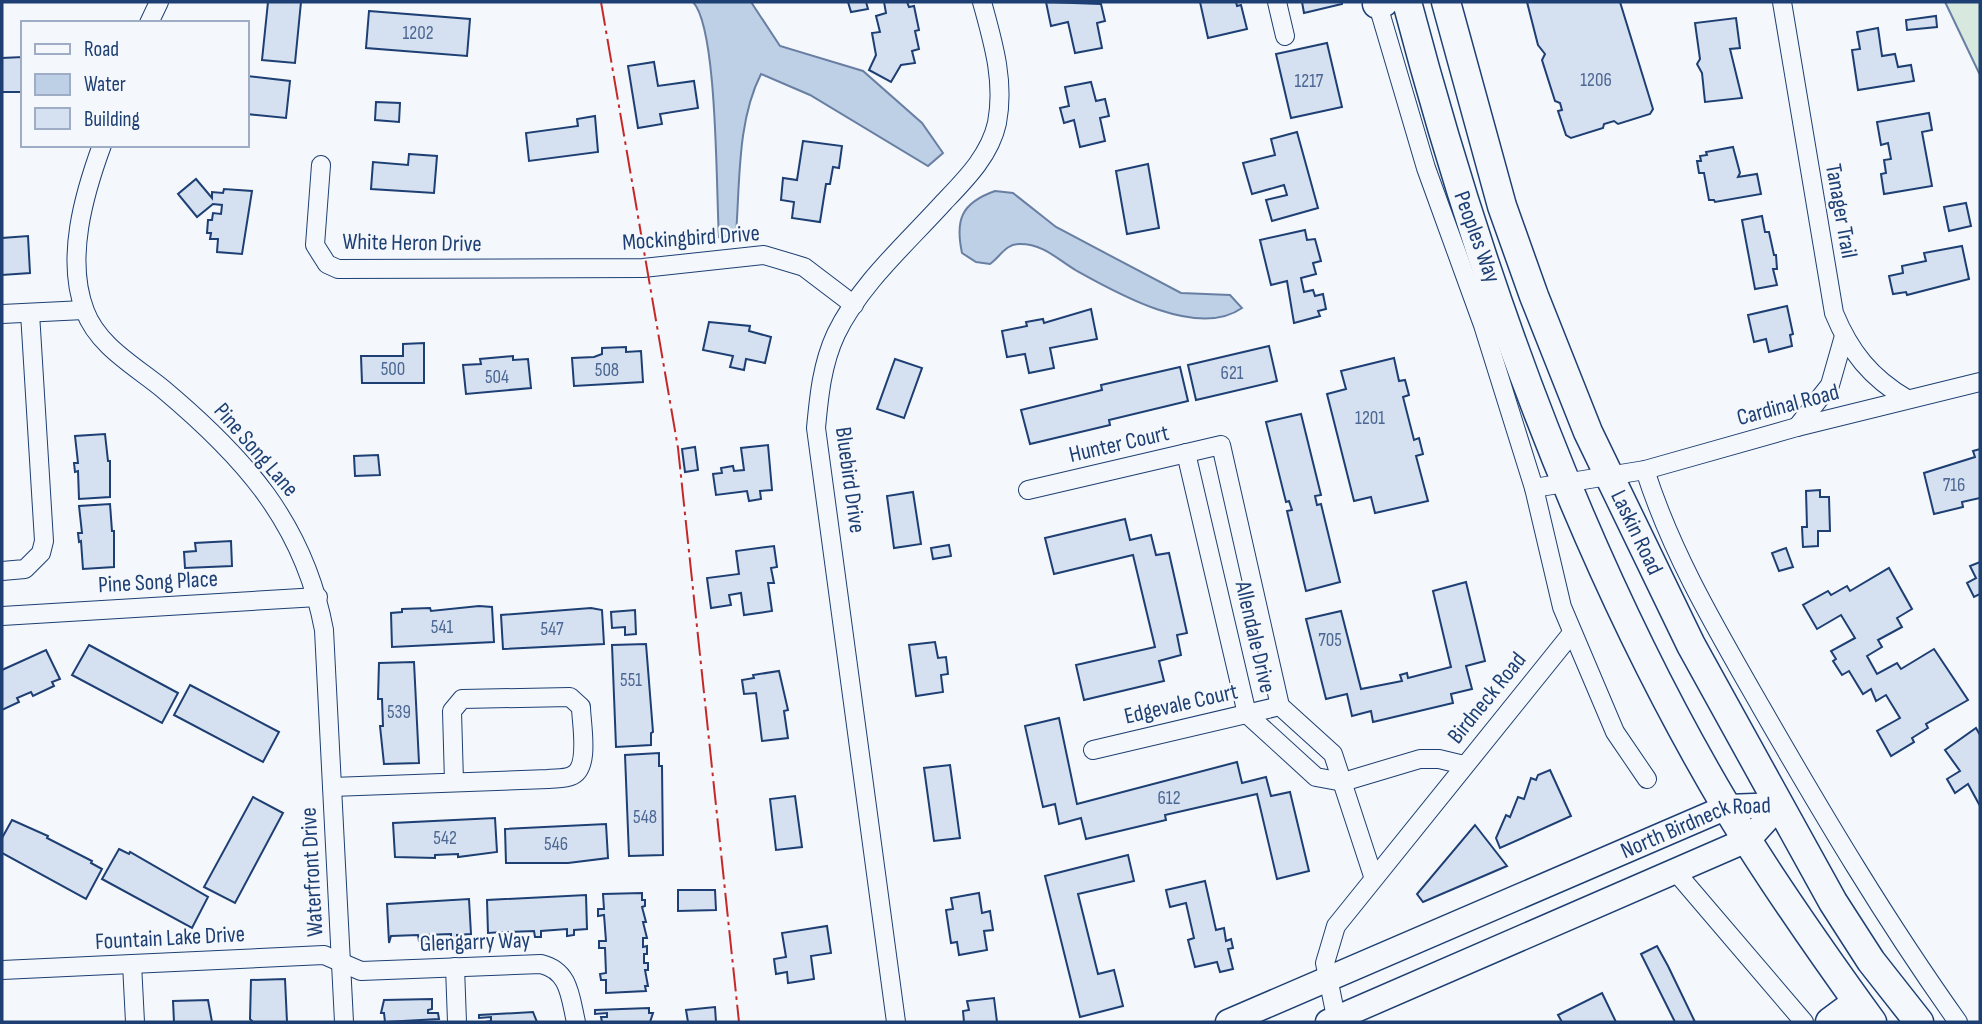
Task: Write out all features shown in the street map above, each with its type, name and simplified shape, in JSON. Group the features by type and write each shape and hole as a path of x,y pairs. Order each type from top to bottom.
{"main road":[{"name":"Laskin Road","path":"1407,2 1429,85 1495,296 1568,484 1644,654 1727,807 1865,1012"},
{"name":"Laskin Road","path":"1446,2 1502,206 1534,296 1610,477 1691,645 1833,902 1871,961 1919,1022"},
{"name":"North Birdneck Road","path":"1228,1022 1727,807 1780,805"},
{"name":"North Birdneck Road","path":"1334,1021 1748,839 1780,805"},
{"path":"1830,1022 1865,1012"}],"street":[{"path":"150,21 159,2"},
{"name":"Bluebird Drive","path":"897,1022 816,428 819,389 829,351 854,304 974,170 987,149 996,126 1001,91 996,54 982,2"},
{"path":"1277,2 1285,36"},
{"name":"Peoples Way","path":"1379,2 1426,168 1483,325 1534,488"},
{"name":"Tanager Trail","path":"1782,2 1834,313 1844,336 1870,373 1908,399"},
{"path":"2,314 84,310 78,255 79,229 86,190 101,147"},
{"name":"White Heron Drive","path":"321,165 315,245 327,264 338,269 559,268"},
{"name":"Mockingbird Drive","path":"559,268 643,268 764,255 804,267 854,304"},
{"name":"Pine Song Lane","path":"84,310 93,328 106,344 183,406 274,502 307,565 318,597 324,630 332,787"},
{"path":"2,571 25,569 41,553 44,541 30,313"},
{"path":"1797,426 1830,386 1844,336"},
{"name":"Cardinal Road","path":"1610,477 1645,470 1797,426 1980,382"},
{"name":"Hunter Court","path":"1028,490 1221,445"},
{"name":"Allendale Drive","path":"1221,445 1280,706 1333,754 1373,876"},
{"name":"Allendale Drive","path":"1186,453 1247,713 1316,777 1343,782"},
{"name":"Laskin Road","path":"1645,470 1660,517 1680,563 1808,789 1867,887 1958,1022"},
{"path":"1610,477 1534,488 1549,562 1572,633 1615,732 1647,779"},
{"name":"Pine Song Place","path":"2,616 318,597"},
{"name":"Birdneck Road","path":"1334,1021 1326,982 1328,944 1336,926 1373,876 1572,633"},
{"name":"Waterfront Drive","path":"344,1022 332,787 548,779 572,776 579,771 583,762 581,706 570,697 462,699 454,705 454,782"},
{"name":"Edgevale Court","path":"1093,750 1280,706"},
{"path":"1343,782 1420,759 1439,759 1464,765"},
{"path":"1780,805 1808,789"},
{"path":"1675,872 1804,1022"},
{"name":"Fountain Lake Drive","path":"2,970 324,955 341,961"},
{"name":"Glengarry Way","path":"341,961 361,971 541,964 552,967 562,975 568,985 576,1022"},
{"path":"132,964 135,1022"},
{"path":"455,967 457,1022"}],"shaded area":[{"path":"1945,2 1980,2 1980,75 1947,6"}],"water":[{"path":"693,2 751,2 780,46 863,71 922,123 943,153 928,166 810,95 761,74 753,92 744,132 736,234 719,237 711,76 701,18"},
{"path":"995,191 1013,193 1056,227 1181,293 1230,295 1242,308 1224,316 1203,319 1158,310 1114,291 1044,250 1029,245 1011,246 990,264 976,262 962,253 960,222 968,207"}],"building":[{"path":"268,2 301,2 295,63 262,60"},
{"path":"848,2 866,2 868,9 851,12"},
{"path":"884,2 907,2 909,7 914,6 919,30 915,31 919,49 912,51 915,63 901,65 891,82 869,70 876,55 872,33 880,32 876,16 886,13"},
{"path":"1046,2 1101,4 1105,21 1097,23 1102,48 1075,53 1068,22 1051,26"},
{"path":"1200,2 1236,2 1237,6 1241,5 1247,29 1208,38"},
{"path":"1302,2 1342,2 1342,4 1304,13"},
{"path":"1527,2 1620,2 1653,109 1650,114 1618,124 1614,121 1604,124 1603,128 1571,138 1566,135 1558,111 1562,110 1560,103 1555,101 1542,60 1545,54 1538,45"},
{"path":"369,11 470,19 467,56 366,48"},
{"path":"1936,16 1937,27 1907,30 1906,20"},
{"path":"1736,18 1740,48 1730,49 1742,98 1705,102 1702,73 1697,64 1700,59 1695,23"},
{"path":"1878,28 1882,56 1895,54 1898,67 1911,65 1914,81 1858,90 1852,50 1860,49 1857,32"},
{"path":"1327,43 1342,107 1291,118 1276,54"},
{"path":"21,57 21,92 2,92 2,58"},
{"path":"654,62 658,86 694,81 698,108 660,114 662,124 638,128 628,66"},
{"path":"248,76 290,81 286,118 248,114"},
{"path":"1091,82 1096,101 1105,99 1109,116 1100,118 1105,141 1080,147 1074,120 1064,123 1060,108 1069,106 1065,87"},
{"path":"376,102 400,103 399,122 375,120"},
{"path":"1929,113 1932,130 1922,132 1932,186 1884,194 1881,174 1886,173 1884,160 1891,159 1888,143 1881,145 1877,122"},
{"path":"595,116 598,152 529,161 526,133 578,126 577,119"},
{"path":"1297,132 1318,208 1272,221 1266,200 1287,195 1284,185 1252,194 1243,163 1275,155 1271,139"},
{"path":"803,141 842,146 839,168 833,167 830,184 826,184 820,222 792,218 794,202 781,200 783,178 797,180"},
{"path":"1733,147 1740,173 1738,177 1757,174 1761,194 1715,202 1709,200 1704,173 1699,173 1697,161 1701,161 1700,156 1707,155 1706,152"},
{"path":"409,154 437,156 434,193 371,189 373,162 408,165"},
{"path":"1148,164 1159,228 1127,234 1116,171"},
{"path":"196,179 212,198 212,192 223,193 224,189 252,191 242,254 217,252 218,239 210,239 211,233 207,233 208,220 212,220 213,213 221,214 222,205 213,204 197,217 178,194"},
{"path":"1966,203 1971,226 1949,231 1944,207"},
{"path":"1762,216 1765,232 1769,232 1776,255 1777,269 1773,269 1777,285 1755,289 1742,220"},
{"path":"1305,230 1307,240 1315,239 1321,261 1313,263 1316,274 1301,278 1304,292 1313,290 1315,296 1323,294 1326,309 1318,311 1320,316 1294,323 1287,281 1271,285 1260,240"},
{"path":"28,236 30,273 2,275 2,238"},
{"path":"1962,246 1969,279 1907,295 1906,292 1893,294 1889,276 1903,273 1902,266 1926,261 1924,253"},
{"path":"1787,306 1793,334 1790,335 1792,346 1769,352 1766,339 1754,342 1748,315"},
{"path":"1091,309 1097,339 1050,348 1054,368 1029,373 1025,354 1007,357 1002,331 1027,326 1026,322 1043,319 1044,323"},
{"path":"709,322 750,326 749,331 771,337 765,363 746,359 744,370 730,367 733,356 703,350"},
{"path":"424,343 424,383 362,383 361,356 403,356 403,344"},
{"path":"1269,346 1277,381 1196,400 1188,365"},
{"path":"626,347 626,352 641,351 643,382 574,386 572,358 594,357 602,354 602,348"},
{"path":"513,356 513,360 528,359 531,388 466,394 463,365 481,364 480,359"},
{"path":"1394,358 1399,381 1405,380 1409,395 1403,397 1414,440 1419,438 1423,454 1416,456 1428,501 1375,513 1371,497 1354,501 1327,394 1346,389 1341,371"},
{"path":"895,359 922,368 904,418 877,409"},
{"path":"1180,367 1188,401 1109,420 1110,425 1030,444 1021,410 1102,390 1101,385"},
{"path":"1301,414 1321,495 1315,496 1317,505 1321,504 1340,582 1306,591 1287,511 1292,510 1289,501 1286,502 1266,422"},
{"path":"105,434 110,461 110,497 79,499 78,471 75,472 74,463 78,463 75,436"},
{"path":"768,445 772,490 760,491 761,499 749,501 747,491 716,495 713,474 722,473 721,468 733,466 734,471 744,470 741,448"},
{"path":"695,447 698,470 685,472 682,449"},
{"path":"1980,449 1980,498 1962,502 1963,507 1934,514 1924,473 1975,457 1973,451"},
{"path":"378,455 380,475 355,476 354,456"},
{"path":"1820,490 1820,497 1829,497 1830,531 1818,531 1818,546 1803,547 1802,527 1807,527 1806,491"},
{"path":"913,492 921,544 894,548 887,496"},
{"path":"110,504 114,531 114,567 83,569 78,533 82,533 79,506"},
{"path":"1125,519 1130,540 1151,535 1156,555 1169,553 1187,633 1177,635 1181,655 1159,661 1164,681 1084,700 1076,665 1155,647 1133,555 1054,574 1045,538"},
{"path":"231,541 232,566 185,568 184,552 196,551 195,543"},
{"path":"949,545 951,556 933,559 931,548"},
{"path":"774,546 777,567 771,568 774,583 768,583 772,611 744,615 741,593 729,595 731,605 711,608 707,578 739,574 736,551"},
{"path":"1786,548 1793,567 1779,571 1772,553"},
{"path":"1980,562 1980,594 1974,597 1967,583 1976,578 1970,566"},
{"path":"1889,568 1912,609 1897,618 1902,627 1878,640 1882,647 1867,656 1877,674 1897,663 1901,669 1934,649 1968,700 1926,724 1928,728 1912,738 1914,742 1891,756 1877,731 1900,718 1886,695 1876,701 1871,689 1863,694 1849,671 1842,675 1833,661 1836,659 1831,651 1855,638 1841,615 1817,629 1803,605 1828,591 1831,595 1847,586 1850,591"},
{"path":"1466,582 1485,661 1466,666 1472,689 1451,694 1453,703 1373,722 1371,711 1352,716 1347,694 1326,699 1306,619 1341,611 1361,689 1402,681 1400,675 1407,673 1408,678 1451,667 1433,591"},
{"path":"492,607 494,642 392,647 391,613 402,612 402,609 430,608 431,611"},
{"path":"591,608 602,610 604,644 503,649 501,615"},
{"path":"635,610 636,634 625,635 625,627 612,628 611,612"},
{"path":"935,642 938,658 946,657 948,674 941,675 943,692 916,696 909,645"},
{"path":"646,644 653,732 651,745 616,747 612,645"},
{"path":"89,645 178,693 162,723 72,675"},
{"path":"46,650 60,679 52,682 54,686 33,696 31,692 17,698 19,702 2,710 2,670"},
{"path":"414,662 419,763 384,764 380,726 383,726 382,699 378,699 379,663"},
{"path":"779,671 788,710 784,711 788,738 762,741 756,693 744,694 742,680 754,678 753,675"},
{"path":"190,685 279,732 263,762 174,715"},
{"path":"1059,718 1077,804 1237,762 1242,783 1266,777 1271,796 1290,792 1309,871 1277,879 1257,794 1165,815 1166,820 1086,839 1081,818 1059,824 1055,804 1043,807 1025,726"},
{"path":"1976,728 1980,735 1980,806 1968,784 1955,793 1947,779 1960,771 1945,750"},
{"path":"659,753 659,766 662,766 663,855 629,856 625,755"},
{"path":"950,765 960,838 934,841 924,768"},
{"path":"1550,770 1571,816 1500,848 1496,838 1506,815 1510,817 1518,797 1524,799 1531,778 1536,780 1538,775"},
{"path":"795,796 802,847 776,850 770,799"},
{"path":"253,797 283,813 235,903 204,887"},
{"path":"495,818 497,852 458,857 458,854 435,855 435,858 395,857 393,823"},
{"path":"12,820 48,836 47,838 102,869 86,899 2,853 2,838"},
{"path":"606,824 608,858 568,863 506,863 505,829"},
{"path":"1475,825 1507,866 1423,902 1417,894"},
{"path":"119,849 129,854 130,852 208,897 192,928 102,879"},
{"path":"1128,855 1134,881 1078,894 1098,974 1114,970 1123,1006 1080,1017 1045,876"},
{"path":"1205,881 1216,930 1224,928 1226,941 1231,939 1233,948 1228,949 1233,969 1220,972 1217,962 1195,967 1188,940 1194,938 1186,903 1170,907 1166,890"},
{"path":"678,890 715,890 716,910 678,911"},
{"path":"642,893 642,900 645,900 645,906 642,907 647,938 643,938 643,947 647,946 644,963 648,963 648,970 645,970 648,986 645,986 646,991 606,993 606,980 601,980 600,974 606,973 605,948 599,948 599,941 606,941 604,915 598,916 598,909 604,909 603,894"},
{"path":"979,893 982,913 990,911 993,930 984,931 987,950 959,955 957,942 951,943 946,910 953,909 951,898"},
{"path":"586,895 587,929 574,930 574,935 567,936 567,929 541,931 541,937 535,937 534,931 508,932 508,938 502,938 502,932 488,933 487,900"},
{"path":"469,899 471,934 457,935 457,940 451,940 451,934 425,935 425,941 419,941 418,935 391,936 389,943 387,904"},
{"path":"827,926 831,953 811,956 814,979 788,983 787,972 776,974 774,959 786,957 782,933"},
{"path":"1657,946 1695,1022 1675,1022 1641,954"},
{"path":"285,979 287,1022 253,1022 250,1019 251,980"},
{"path":"1602,993 1616,1022 1562,1022 1558,1015"},
{"path":"994,998 997,1022 964,1022 963,1011 969,1010 967,1001"},
{"path":"432,999 432,1009 428,1010 428,1013 438,1013 439,1019 385,1022 384,1013 381,1013 384,1000"},
{"path":"208,1000 212,1022 174,1022 173,1001"},
{"path":"715,1007 716,1022 688,1022 686,1010"},
{"path":"649,1008 649,1013 653,1013 650,1022 602,1022 601,1017 607,1017 607,1013 595,1014 595,1010"},
{"path":"533,1012 537,1022 485,1022 491,1021 491,1017 479,1018 479,1015"}],"power":[{"path":"601,2 678,448 739,1022"}]}
